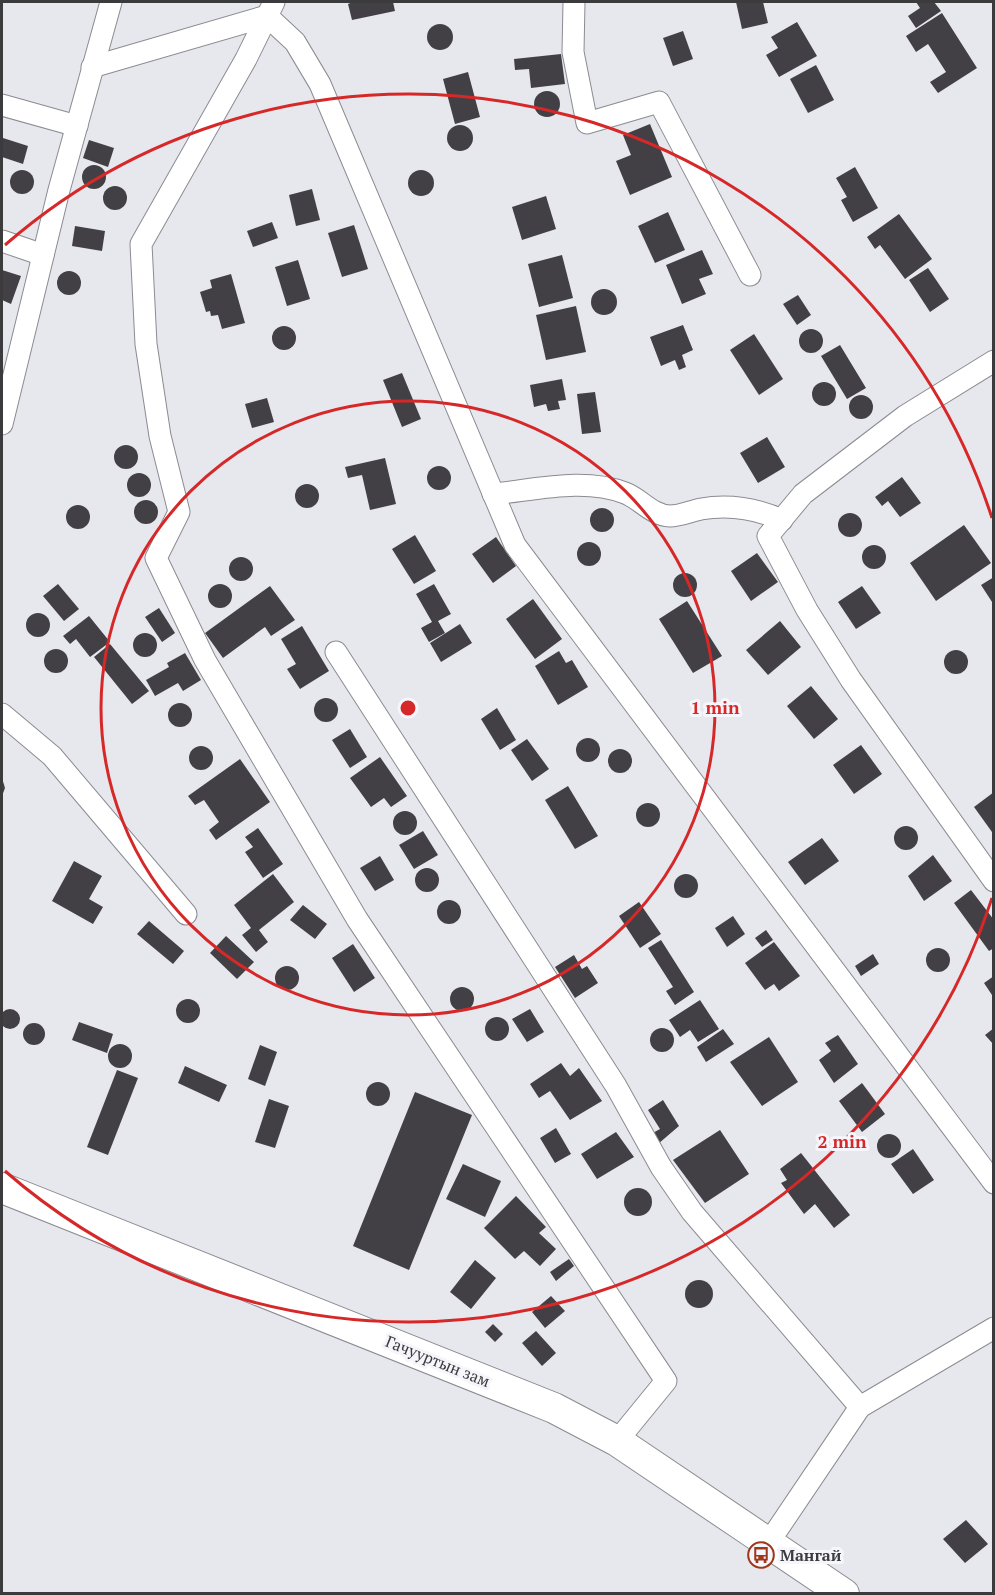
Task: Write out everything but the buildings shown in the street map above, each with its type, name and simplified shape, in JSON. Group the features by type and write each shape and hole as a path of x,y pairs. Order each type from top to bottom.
{"main road":[{"name":"Гачууртын зам","path":"2,1188 554,1408 617,1441 844,1593"}],"street":[{"path":"2,424 7,376 43,255 111,2"},
{"path":"574,2 573,52 586,123 659,102 750,275"},
{"path":"92,66 270,9"},
{"path":"270,9 295,42 320,84 515,545 993,1183"},
{"path":"270,9 246,59 141,244 146,344 160,436 179,512 156,558 205,660 357,919 666,1381 617,1441"},
{"path":"2,105 76,126"},
{"path":"2,241 43,255"},
{"path":"993,362 904,416 803,494 768,536 807,610 851,680 993,880"},
{"path":"493,494 594,486 627,493 652,511 669,516 703,508 738,507 760,510 782,520"},
{"path":"336,652 616,1086 661,1167 692,1212 860,1407"},
{"path":"2,714 52,756 186,914"},
{"path":"769,1542 860,1407 993,1328"}],"place":[{"name":"Мангай","path":"761,1555"}]}
